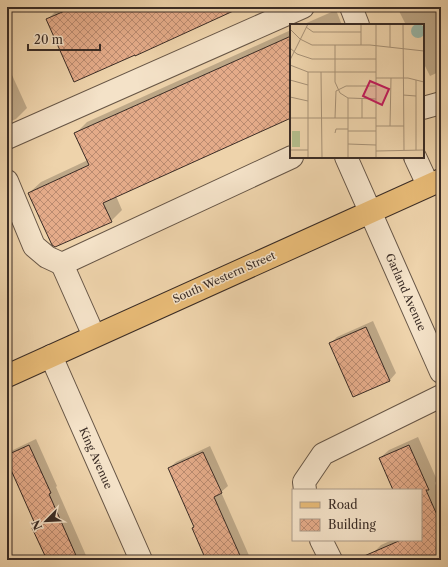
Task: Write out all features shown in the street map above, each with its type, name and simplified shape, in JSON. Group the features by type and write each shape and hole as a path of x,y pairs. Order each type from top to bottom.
{"main road":[{"name":"South Western Street","path":"7,376 435,182"}],"street":[{"path":"7,138 303,7"},
{"path":"351,7 358,24"},
{"path":"424,108 441,103"},
{"path":"62,264 290,158"},
{"name":"Garland Avenue","path":"346,158 441,372"},
{"path":"416,158 435,182"},
{"path":"7,181 34,246 48,257 62,264 94,336"},
{"name":"King Avenue","path":"51,356 141,560"},
{"path":"305,489 304,482 323,454 441,396"},
{"path":"322,541 331,560"}],"building":[{"path":"74,7 242,7 74,82 46,19"},
{"path":"290,36 290,118 103,203 112,222 55,247 52,245 28,193 89,165 74,133"},
{"path":"366,327 390,381 353,397 329,343"},
{"path":"29,445 51,493 49,494 78,560 47,560 32,528 36,526 7,461 7,455"},
{"path":"409,445 429,490 426,490 441,524 441,555 430,560 355,560 399,541 422,541 422,489 393,489 379,458"},
{"path":"203,452 222,493 214,497 242,560 206,560 192,528 194,527 168,468"}]}
